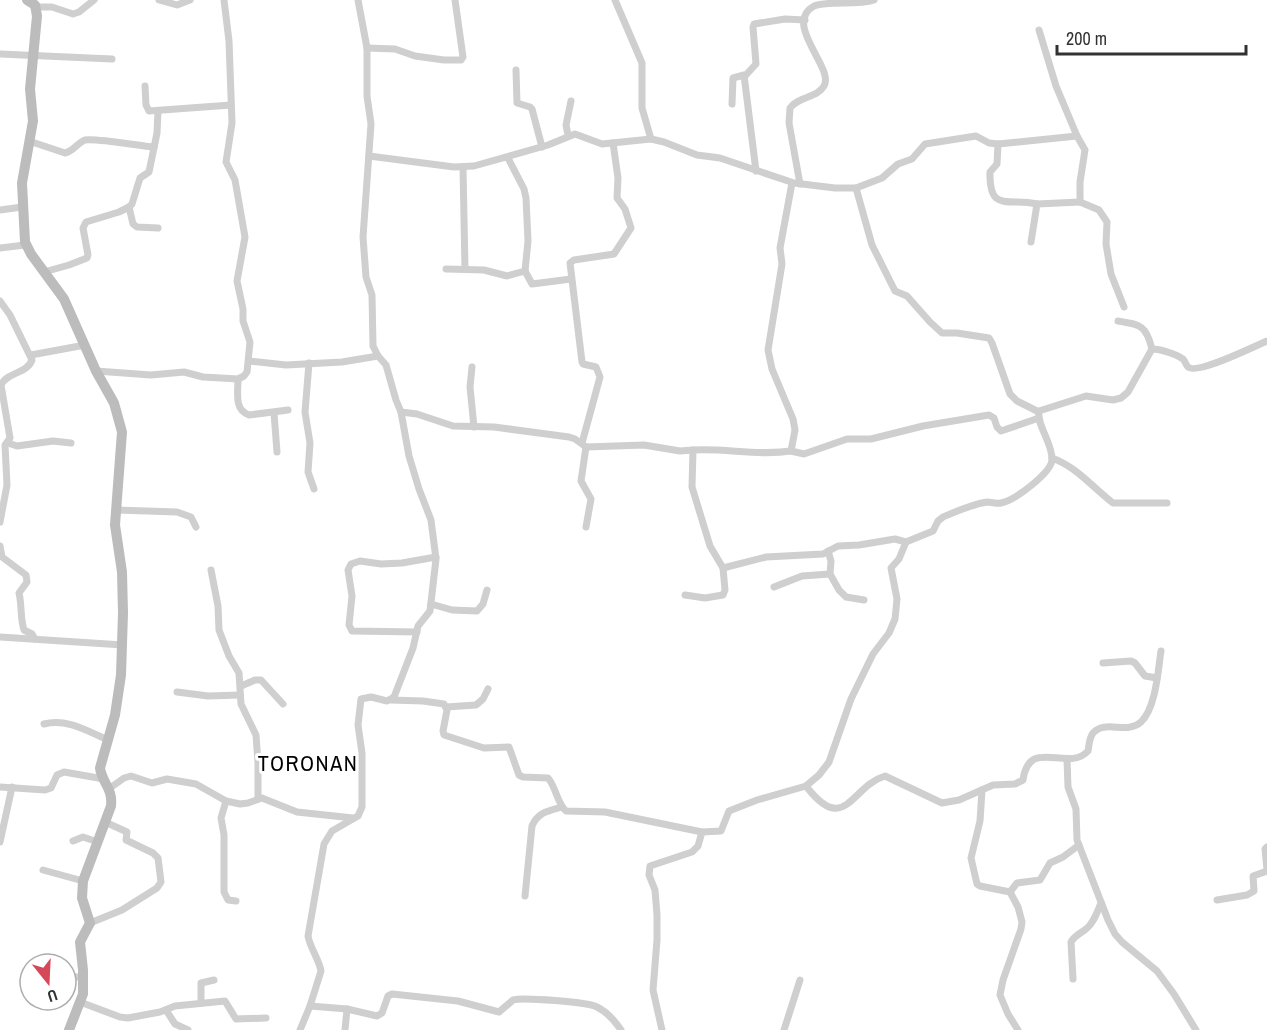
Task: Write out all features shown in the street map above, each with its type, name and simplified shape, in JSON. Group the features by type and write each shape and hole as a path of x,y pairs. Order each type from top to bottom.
{"street":[{"path":"27,0 36,7 52,7 73,14 80,12 94,0"},
{"path":"159,0 173,4 190,0"},
{"path":"96,371 151,375 180,372 202,377 238,379 247,372 250,342 244,326 243,309 237,286 245,237 235,180 226,162 232,131 229,41 224,0"},
{"path":"357,0 367,48 367,96 371,124 363,237 366,277 372,295 372,339 378,356 386,365 401,412 409,456 431,520 436,557 430,611 418,626 413,648 391,700"},
{"path":"367,48 395,49 415,56 461,60 463,54 455,0"},
{"path":"615,0 642,63 642,108 651,140"},
{"path":"800,184 789,123 790,108 797,100 817,93 826,81 824,68 807,41 805,20 809,10 816,3 863,3 874,0"},
{"path":"36,7 30,89 33,121 22,183 25,245 64,299 96,371 114,403 122,432 116,535 122,572 123,645 119,696 101,761 100,773 107,784 112,799 111,806 83,881 82,898 90,923"},
{"path":"732,104 733,78 745,75 756,64 754,24 785,19 805,20"},
{"path":"1039,30 1056,86 1085,150 1080,182 1080,202"},
{"path":"0,54 112,59"},
{"path":"516,70 517,103 532,109 542,147"},
{"path":"745,75 756,171"},
{"path":"145,86 149,111 231,105"},
{"path":"568,135 566,125 571,100"},
{"path":"44,272 87,258 83,228 86,222 120,212 132,204 140,178 149,172 158,111"},
{"path":"369,156 463,167 508,158 575,134 602,144 651,140 697,154 720,158 792,183 835,189 856,188 882,178 898,164 912,159 925,144 976,136 998,144 1077,136"},
{"path":"29,141 65,153 71,152 80,142 91,140 154,147"},
{"path":"586,527 591,506 589,493 582,484 581,478 584,445 600,377 596,367 582,362 570,263 614,254 631,228 626,209 617,198 618,177 614,143"},
{"path":"998,144 997,164 990,172 989,190 1005,202 1037,204 1080,202 1099,210 1107,222 1106,244 1111,274 1124,307"},
{"path":"508,158 519,177 526,198 528,241 525,270 532,284 571,279"},
{"path":"463,167 465,269"},
{"path":"791,451 795,430 794,419 772,369 768,350 782,264 780,248 792,183"},
{"path":"723,568 766,557 823,554 834,546 859,545 895,539 906,542 933,531 943,517 985,502 1002,503 1026,490 1049,468 1052,458 1039,415 1010,394 989,339 957,333 942,333 907,296 895,291 872,245 856,188"},
{"path":"1031,242 1037,204"},
{"path":"0,210 22,207"},
{"path":"129,207 133,224 136,227 159,228"},
{"path":"0,248 25,245"},
{"path":"446,269 493,271 507,276 525,270"},
{"path":"0,301 31,355 31,364 5,379 1,385 10,438 5,443 7,485 0,522"},
{"path":"401,412 417,414 453,426 527,430 568,437 584,445 644,445 680,451 760,454 791,451 804,454 847,439 871,439 923,426 989,415 1001,431 1086,396 1113,400 1121,398 1128,392 1152,350 1148,334 1140,325 1118,321"},
{"path":"1152,350 1181,358 1188,367 1195,368 1219,363 1267,341"},
{"path":"31,355 85,345"},
{"path":"249,361 278,365 342,362 378,356"},
{"path":"309,363 305,412 310,443 308,472 314,489"},
{"path":"472,367 470,387 474,427"},
{"path":"238,379 240,410 249,415 288,410"},
{"path":"274,413 277,452"},
{"path":"5,443 17,446 53,441 71,443"},
{"path":"685,595 705,598 723,595 725,590 723,568 710,546 692,487 693,450"},
{"path":"1052,458 1064,462 1077,471 1113,503 1167,503"},
{"path":"116,510 177,512 191,518 196,527"},
{"path":"446,706 444,735 484,748 509,747 519,775 548,778 566,811 605,812 702,832 721,831 729,811 757,800 806,786 819,776 829,762 851,699 873,654 893,626 897,599 891,567 899,559 906,542"},
{"path":"0,546 2,557 26,575 27,582 19,593 22,603 22,623 24,630 32,634 35,639"},
{"path":"828,552 831,561 830,574 834,584 846,597 864,600"},
{"path":"417,632 352,631 349,625 352,596 348,570 351,564 360,561 381,564 402,563 436,557"},
{"path":"211,570 218,606 219,630 229,656 239,673 241,704 255,735 258,798"},
{"path":"774,587 802,576 830,574"},
{"path":"431,604 452,610 477,611 483,604 487,590"},
{"path":"0,637 123,645"},
{"path":"806,786 823,804 833,808 847,804 877,779 885,776 942,803 959,800 993,785 1020,783 1023,780 1024,768 1032,760 1046,757 1067,759 1084,755 1088,751 1091,734 1095,731 1108,727 1131,728 1143,721 1153,700 1161,651"},
{"path":"1103,663 1131,661 1145,676 1157,678"},
{"path":"241,686 261,680 283,704"},
{"path":"300,1030 321,971 308,936 324,844 332,831 360,813 362,753 358,725 361,699 367,697 379,700 440,702 446,706 476,705 483,699 488,689"},
{"path":"177,692 208,696 240,695"},
{"path":"44,724 67,722 108,740"},
{"path":"1067,759 1066,779 1076,809 1075,829 1078,845 1115,934 1157,971 1196,1030"},
{"path":"0,787 45,790 52,786 57,775 64,772 107,784 131,776 152,783 167,779 196,784 226,801 240,804 262,798 297,812 354,818"},
{"path":"0,842 12,787"},
{"path":"982,790 980,821 971,858 975,878 980,886 1010,892"},
{"path":"226,801 221,818 224,835 224,892 228,900 236,901"},
{"path":"525,896 532,826 535,819 543,813 562,807"},
{"path":"69,1030 83,994 80,942 90,923 122,910 157,888 161,882 158,858 153,853 126,840 127,831 105,822"},
{"path":"662,1030 653,990 657,915 655,890 649,870 654,864 692,852 698,846 702,832"},
{"path":"73,841 83,837 98,842"},
{"path":"1010,892 1017,883 1040,880 1050,863 1063,857 1078,845"},
{"path":"1216,900 1247,895 1254,891 1253,876 1267,871 1267,847"},
{"path":"43,870 83,881"},
{"path":"1010,892 1022,921 1000,995 1018,1030"},
{"path":"1073,979 1071,942 1078,933 1094,921 1101,903"},
{"path":"78,977 83,977"},
{"path":"201,1003 201,983 214,980"},
{"path":"784,1030 800,980"},
{"path":"310,1006 347,1009 377,1016 382,1013 388,996 392,994 458,1001 499,1012 513,1000 532,999 593,1005 607,1013 621,1030"},
{"path":"80,1002 128,1018 175,1006 225,1001 236,1019 266,1018"},
{"path":"345,1030 347,1009"},
{"path":"166,1010 175,1024 188,1030"}],"district":[{"name":"TORONAN","path":"308,763"}]}
